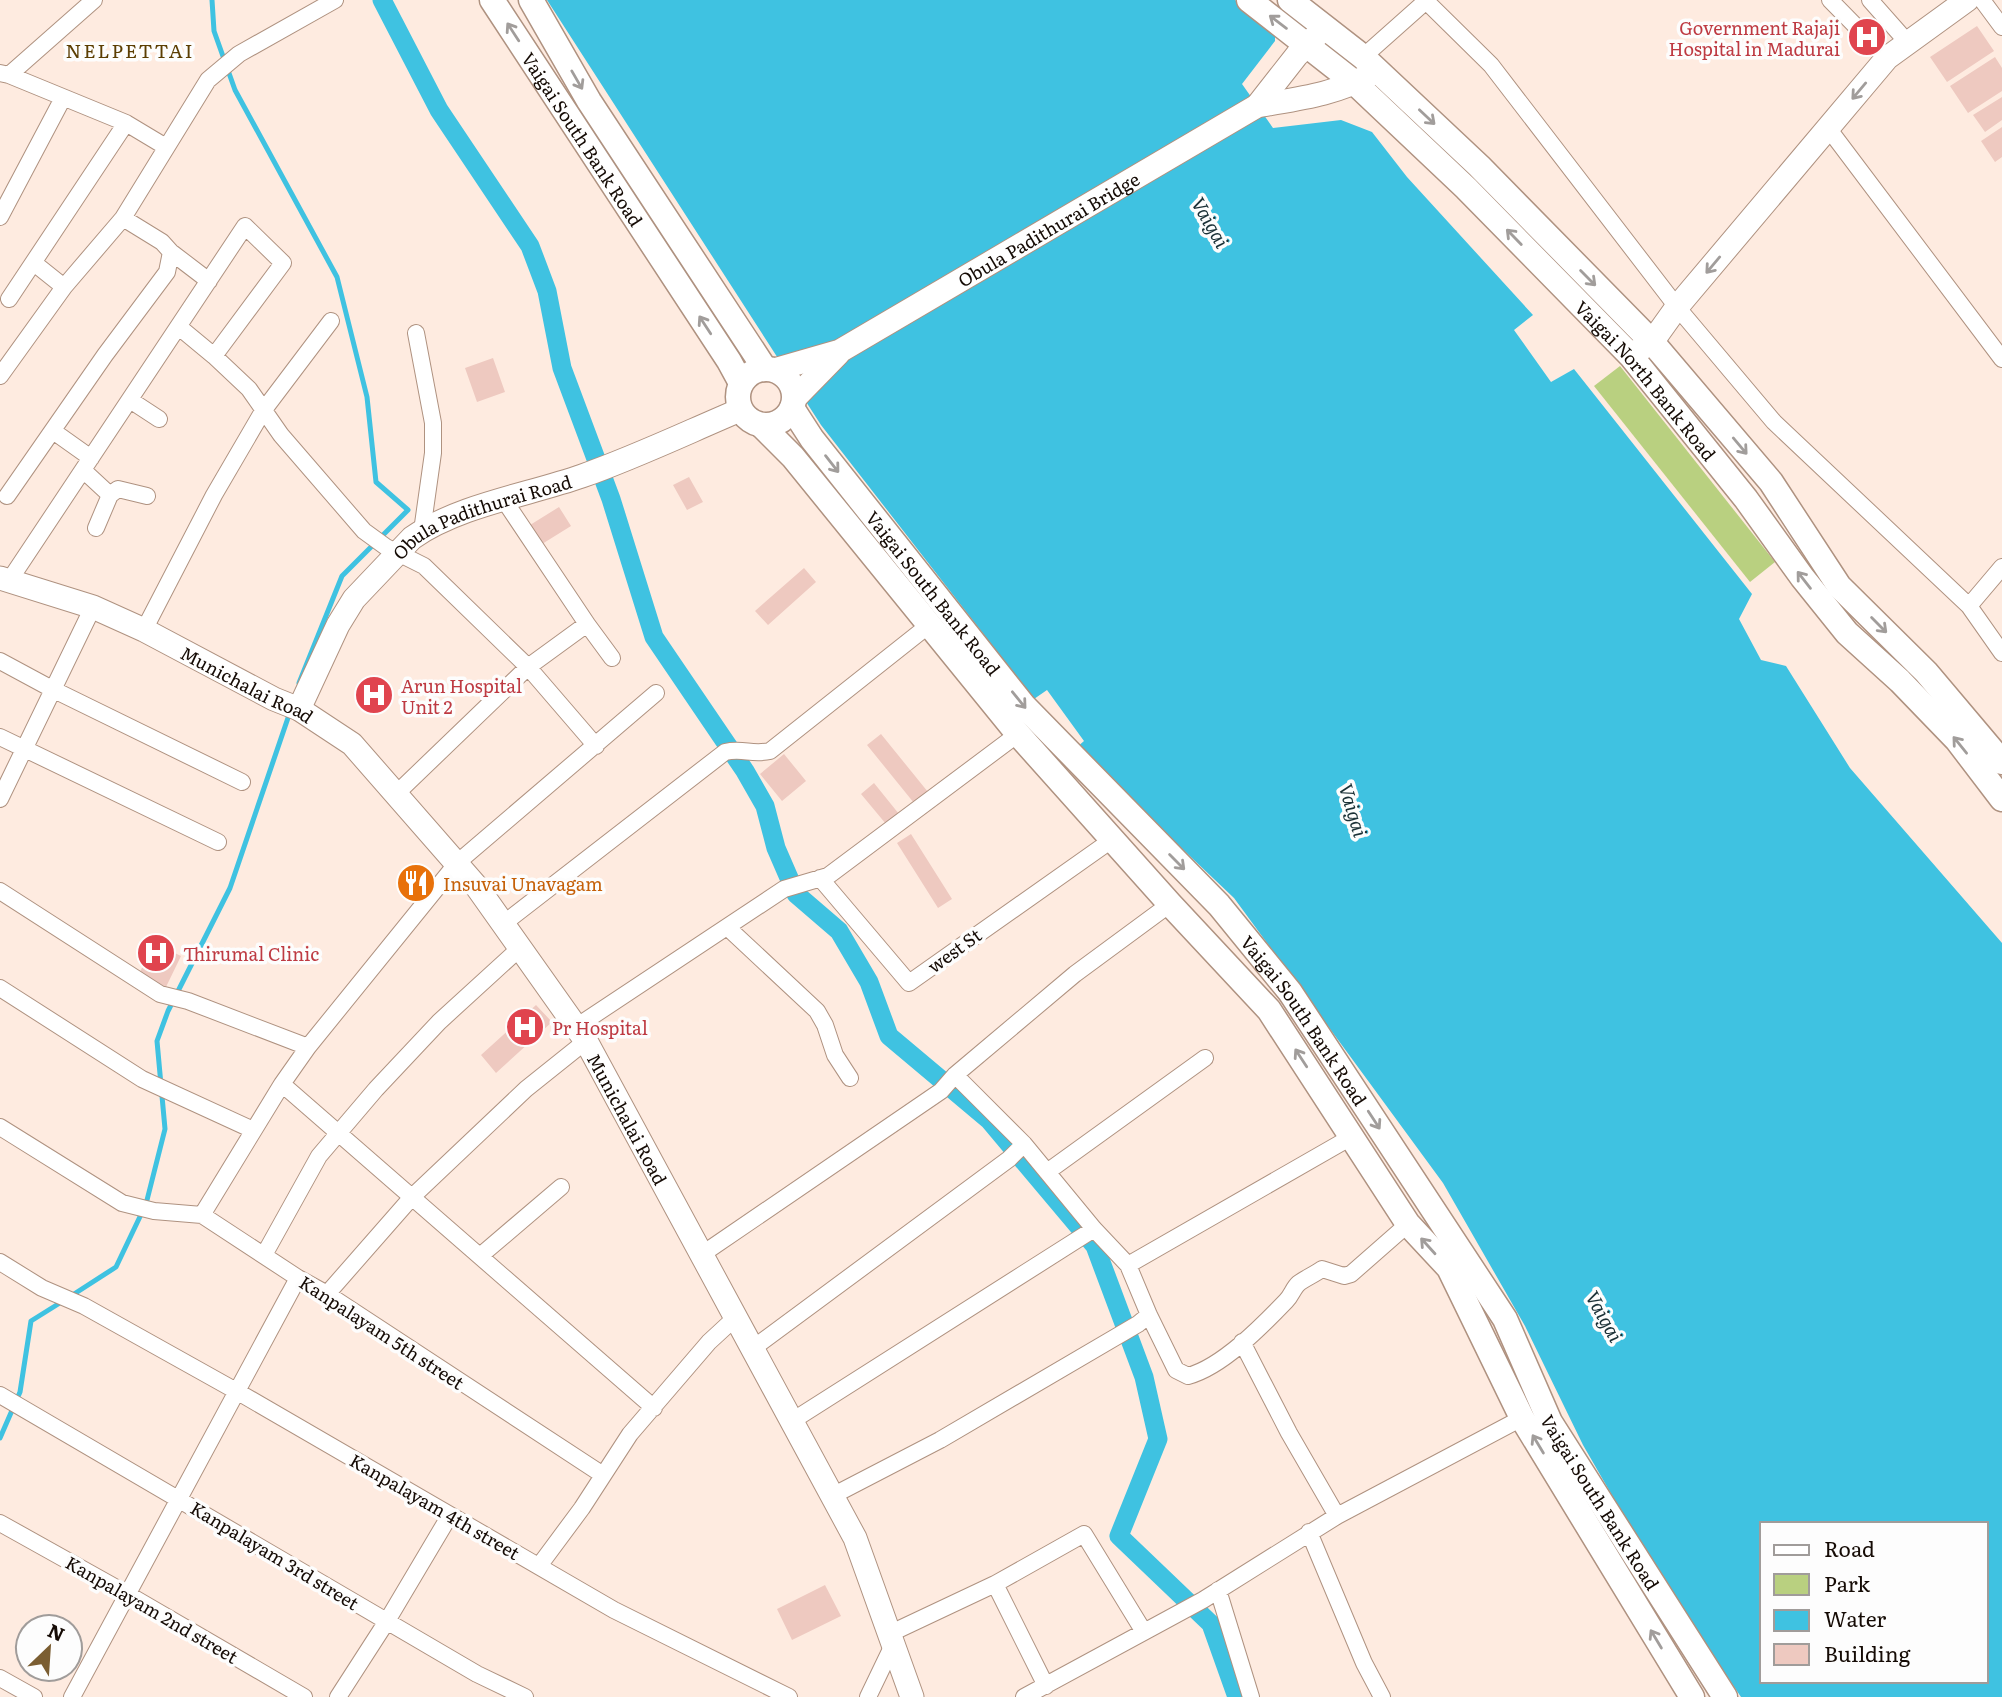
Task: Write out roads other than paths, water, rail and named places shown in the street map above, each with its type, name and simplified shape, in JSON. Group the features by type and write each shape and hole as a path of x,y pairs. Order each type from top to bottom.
{"main road":[{"name":"Vaigai South Bank Road","path":"492,0 741,383"},
{"name":"Vaigai South Bank Road","path":"531,0 589,101 769,369"},
{"name":"Vaigai North Bank Road","path":"1249,0 1302,50 1355,83 1466,188 1631,356 1746,499 1802,577 1847,633 1900,681 1956,740 2002,799"},
{"name":"Vaigai North Bank Road","path":"1290,0 1370,63 1479,166 1652,342 1771,482 1839,586 1926,672 2002,762"},
{"path":"1631,356 1652,342 1677,306 1887,58 1967,0"},
{"name":"Obula Padithurai Bridge","path":"1257,106 1302,50 1325,27"},
{"name":"Obula Padithurai Bridge","path":"769,369 841,351 1257,106 1322,94 1355,83 1370,63"},
{"name":"Obula Padithurai Bridge","path":"793,403 841,351"},
{"path":"769,369 789,381 793,403 780,422 762,426 754,423 740,410 738,392 741,383 747,376 769,369"},
{"name":"Vaigai South Bank Road","path":"793,403 812,439 1024,706 1219,905 1290,992 1505,1319 1550,1422 1725,1697"},
{"name":"Obula Padithurai Road","path":"299,709 338,625 391,550 422,531 457,515 582,476 740,410"},
{"name":"Vaigai South Bank Road","path":"762,426 793,457 1018,734 1269,1010 1408,1224 1448,1268 1522,1418 1692,1697"},
{"name":"Munichalai Road","path":"4,580 93,607 144,629 274,699 299,709 352,744 477,887 581,1034 855,1538 912,1697"}],"street":[{"path":"94,0 4,74 126,123 166,147"},
{"path":"0,376 64,287 123,218 208,80 239,54 335,0"},
{"path":"1370,63 1425,0 1491,65 1677,306 1774,422 1969,606 2002,653"},
{"path":"1830,0 1887,58"},
{"path":"1870,0 1908,43"},
{"path":"1982,0 2002,27"},
{"path":"0,217 63,98"},
{"path":"9,299 126,123"},
{"path":"1828,128 2002,359"},
{"path":"123,218 162,242 171,253 209,281"},
{"path":"4,580 87,464 245,226 284,263 214,356"},
{"path":"2,498 167,272 171,253"},
{"path":"34,263 64,287"},
{"path":"144,629 214,495 263,411 331,321"},
{"path":"179,327 249,389 263,411 364,531 391,550 424,566 528,667 596,746"},
{"path":"416,333 433,423 433,453 422,531"},
{"path":"130,400 159,419"},
{"path":"53,431 87,464 110,495"},
{"path":"96,528 110,495 118,489 146,496"},
{"path":"503,500 612,658"},
{"path":"1969,606 2002,567"},
{"path":"0,799 93,607"},
{"path":"396,794 528,667 587,624"},
{"path":"503,923 732,750 753,753 770,751 929,625"},
{"path":"0,661 52,690 242,782"},
{"path":"202,1214 282,1084 308,1047 457,863 656,693"},
{"path":"327,1294 412,1197 581,1034 727,927 784,889 828,876 1018,734"},
{"path":"0,737 218,842"},
{"name":"west St","path":"820,878 909,983 1113,839"},
{"path":"0,891 160,994 188,1001 308,1047"},
{"path":"701,1255 940,1091 955,1075 1075,974 1170,904"},
{"path":"727,927 817,1011 825,1025 835,1055 850,1078"},
{"path":"264,1255 319,1156 376,1088 439,1022 520,948"},
{"path":"0,988 142,1079 253,1130"},
{"path":"1047,1172 1205,1058"},
{"path":"955,1075 1024,1144 1094,1229 1128,1265 1143,1320 1176,1370 1188,1376 1203,1372 1242,1342 1289,1298 1301,1281 1322,1269 1344,1276 1351,1274 1408,1224"},
{"path":"282,1084 654,1408"},
{"name":"Kanpalayam 5th street","path":"0,1127 122,1203 154,1211 202,1214 603,1475"},
{"path":"1128,1265 1353,1136"},
{"path":"752,1349 1009,1159 1024,1144"},
{"path":"480,1256 561,1186"},
{"path":"792,1421 1094,1229"},
{"name":"Kanpalayam 4th street","path":"0,1262 42,1288 84,1306 238,1392 614,1610 789,1697"},
{"path":"72,1697 298,1278"},
{"path":"539,1566 556,1546 630,1434 709,1342 736,1318"},
{"path":"832,1496 940,1440 1143,1320"},
{"path":"1242,1342 1289,1433 1337,1516"},
{"name":"Kanpalayam 3rd street","path":"0,1395 477,1674 525,1697"},
{"path":"1024,1697 1203,1600 1337,1516 1522,1418"},
{"path":"338,1697 450,1515"},
{"name":"Kanpalayam 2nd street","path":"0,1523 304,1697"},
{"path":"1309,1532 1364,1663 1382,1697"},
{"path":"868,1697 891,1640 1084,1534 1144,1632"},
{"path":"995,1584 1046,1686"},
{"path":"1218,1590 1251,1697"},
{"path":"0,1678 34,1697"}],"water":[{"name":"Vaigai","path":"547,0 1235,0 1275,31 1275,41 1242,84 1273,128 1341,120 1372,132 1407,177 1533,315 1514,330 1551,382 1574,369 1752,594 1739,619 1761,660 1786,666 1850,768 2002,943 2002,1697 1741,1697 1659,1577 1583,1445 1525,1326 1443,1183 1234,898 1076,748 1084,741 1047,690 1034,699 821,425"}],"waterway":[{"path":"212,0 214,31 235,90 337,277 367,397 376,482 408,510 342,576 299,683"},
{"path":"382,0 439,110 530,246 547,291 562,368 611,499 654,637 745,771 765,806 776,848 796,894 839,931 869,982 889,1036 989,1120 1095,1246 1144,1377 1158,1439 1119,1536 1211,1624 1237,1697"},
{"path":"71,1296 116,1267 146,1204 165,1129 157,1041 168,1011 230,888 290,712"},
{"path":"0,1438 20,1392 31,1321 63,1301"}],"place":[{"name":"Government Rajaji Hospital in Madurai","path":"1867,37"},
{"name":"Arun Hospital Unit 2","path":"374,695"},
{"name":"Insuvai Unavagam","path":"416,883"},
{"name":"Thirumal Clinic","path":"156,953"},
{"name":"Pr Hospital","path":"525,1027"}],"district":[{"name":"NELPETTAI","path":"130,50"}]}
